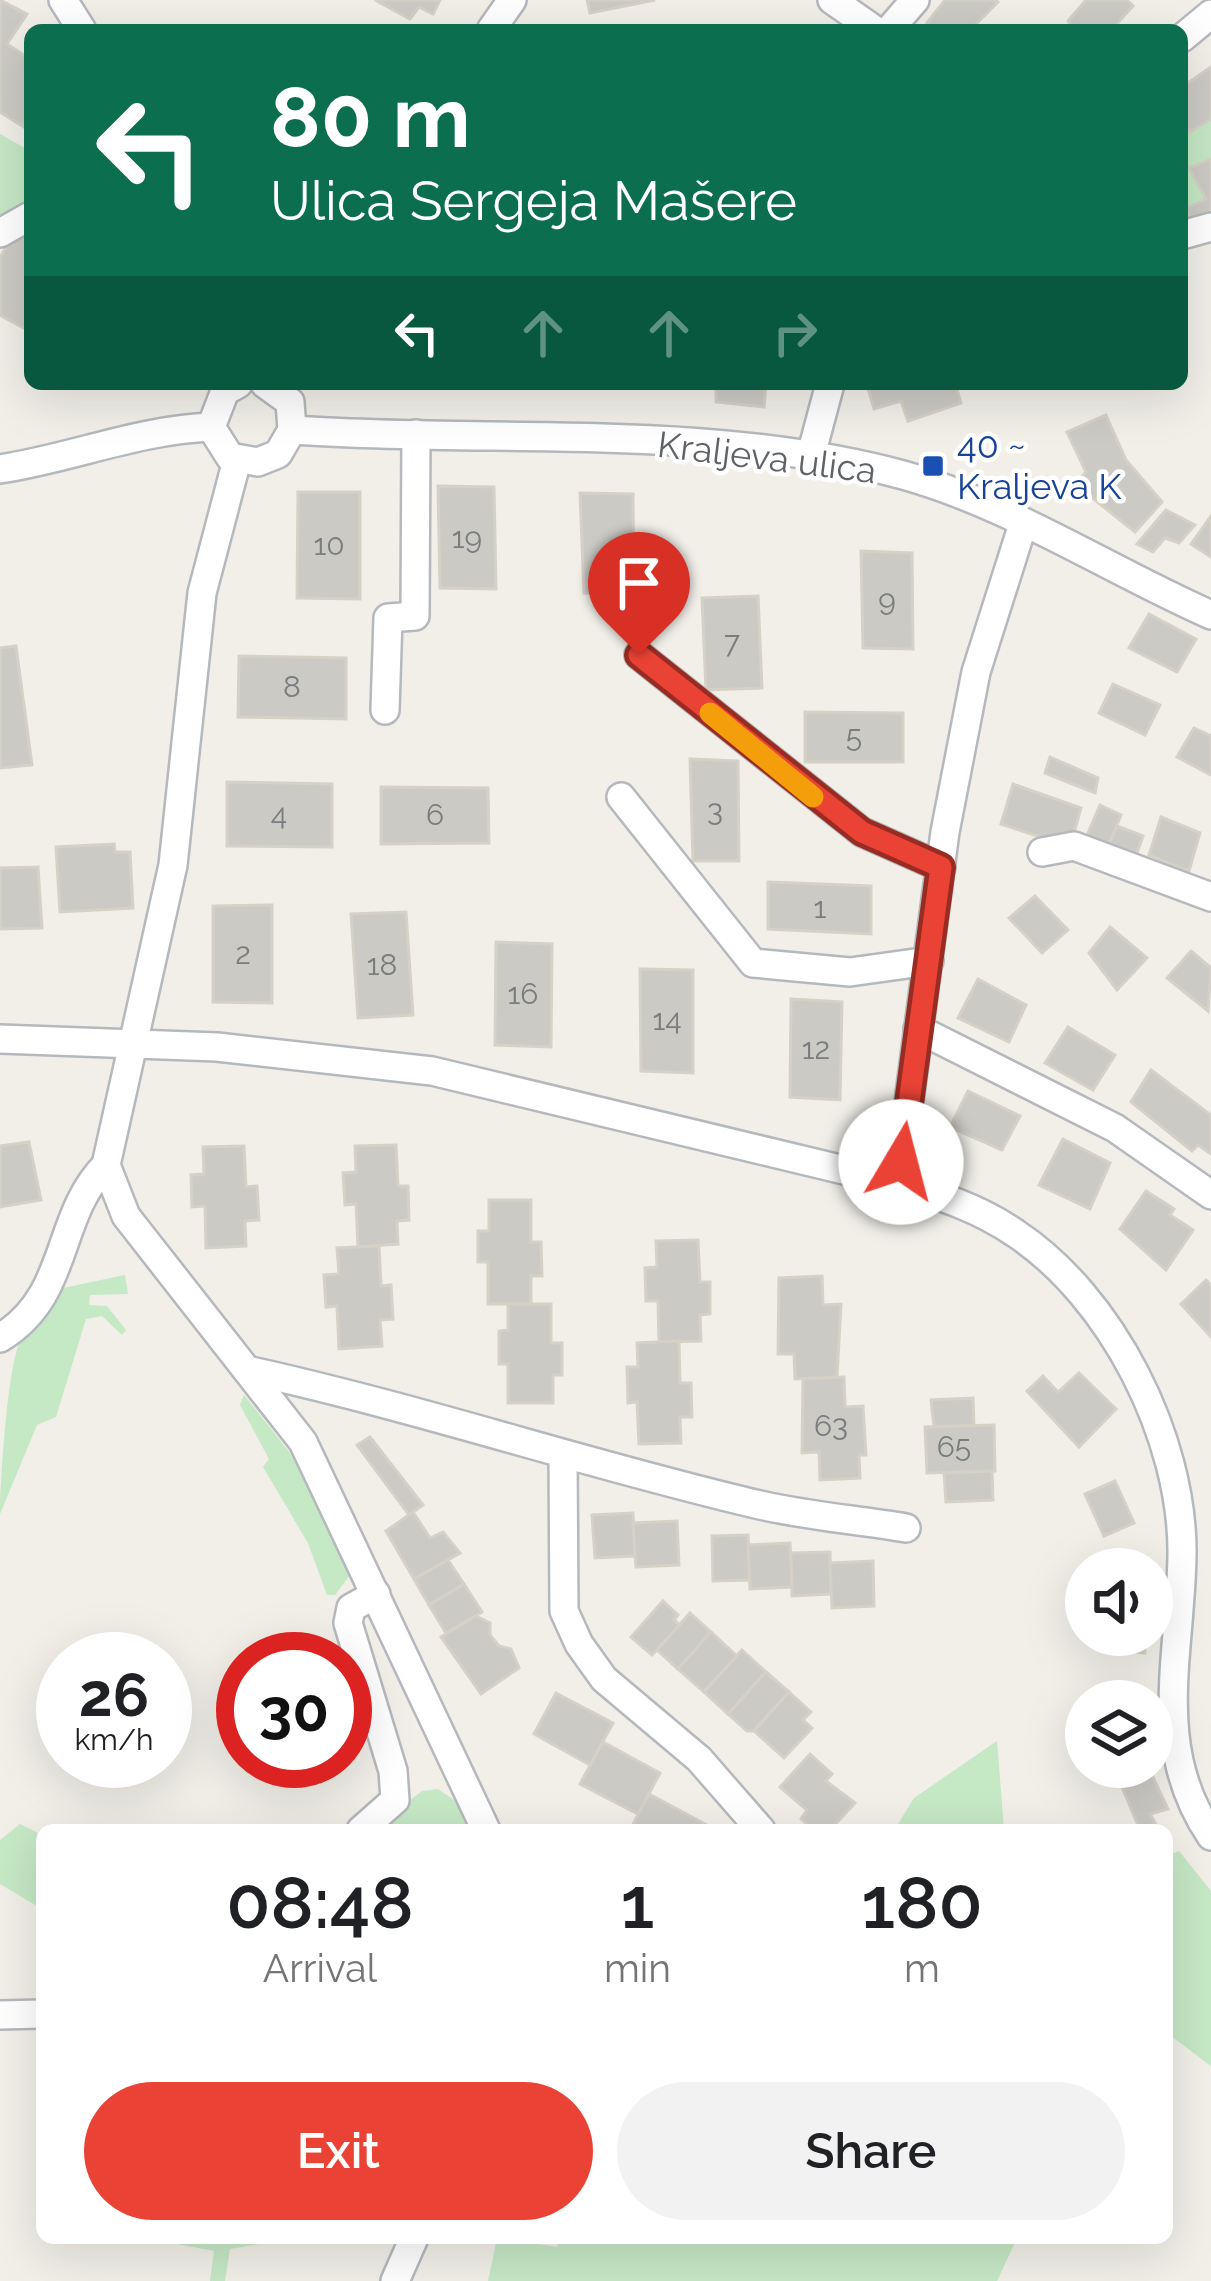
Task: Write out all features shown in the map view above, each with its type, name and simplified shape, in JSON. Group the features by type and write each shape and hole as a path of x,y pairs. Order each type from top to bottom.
{"street":[{"path":"832,0 866,24"},
{"path":"895,24 916,0"},
{"path":"232,390 214,408 214,439 237,460 258,462 278,454 292,430 290,402 273,390"},
{"path":"812,455 828,390"},
{"path":"0,469 69,458 164,429 211,427"},
{"name":"Kraljeva ulica","path":"292,430 688,443 812,455 905,476 1023,524 1211,615"},
{"path":"385,710 388,618 415,616 416,434"},
{"path":"0,1338 24,1324 44,1299 87,1184 106,1165 173,865 202,593 237,460"},
{"path":"898,1183 941,867 976,671 1023,524"},
{"path":"639,655 862,832 941,867"},
{"path":"621,796 752,963 850,972 929,961"},
{"path":"1042,852 1075,846 1211,897"},
{"path":"918,1029 1115,1129 1211,1195"},
{"path":"0,1039 134,1042 432,1071 898,1183 969,1206 1017,1234 1062,1271 1100,1320 1148,1402 1179,1502 1182,1553 1171,1736 1195,1813 1211,1837"},
{"path":"106,1165 126,1216 303,1442 483,1824"},
{"path":"251,1371 400,1404 563,1454 765,1506 906,1528"},
{"path":"563,1454 559,1524 564,1611 579,1644 604,1679 699,1759 755,1824"},
{"path":"368,1824 395,1800 393,1771 349,1622 351,1608 362,1597 376,1594"},
{"path":"0,2015 36,2014"},
{"path":"395,2281 411,2244"}],"green space":[{"path":"1211,119 1211,159 1189,168 1206,199 1188,207 1188,132"},
{"path":"0,134 24,148 24,208 0,226"},
{"path":"125,1275 128,1294 90,1295 89,1305 107,1306 126,1330 122,1335 102,1316 86,1319 56,1417 37,1425 0,1514 9,1394 22,1338 44,1320 63,1288"},
{"path":"244,1395 306,1473 350,1575 335,1595 327,1595 308,1543 263,1467 269,1459 240,1405"},
{"path":"997,1741 1004,1824 898,1824 914,1798"},
{"path":"438,1789 454,1800 469,1824 380,1824 422,1791"},
{"path":"20,1824 36,1832 36,1905 0,1884 0,1840"},
{"path":"1179,1851 1211,1891 1211,2066 1173,2038 1173,1854"},
{"path":"177,2244 259,2244 230,2249 225,2281 210,2281 214,2251"},
{"path":"496,2244 1014,2244 997,2281 488,2281"}],"building":[{"path":"0,0 27,14 7,44 24,55 24,127 0,112"},
{"path":"375,0 440,0 433,14 419,7 410,19"},
{"path":"587,0 655,0 590,13"},
{"path":"945,0 998,2 976,24 927,23"},
{"path":"1086,0 1127,0 1133,6 1116,24 1068,21"},
{"path":"1211,67 1211,119 1190,132 1188,129 1188,83"},
{"path":"1211,159 1211,211 1189,219 1188,207 1206,199 1189,168"},
{"path":"18,226 24,229 24,328 0,315 0,258"},
{"path":"716,390 765,390 764,407 716,402"},
{"path":"868,390 957,390 961,403 908,421 901,401 874,409"},
{"path":"1106,415 1126,460 1162,502 1135,532 1075,484 1086,472 1067,432"},
{"path":"438,486 494,487 496,589 440,588"},
{"path":"298,492 360,492 360,599 297,598"},
{"path":"580,493 633,494 634,595 584,593"},
{"path":"1166,510 1195,525 1179,543 1165,538 1153,552 1137,544"},
{"path":"1211,516 1211,557 1191,544"},
{"path":"861,551 912,553 913,649 863,648"},
{"path":"758,596 762,688 706,690 702,598"},
{"path":"1149,614 1196,639 1177,672 1129,648"},
{"path":"16,646 32,765 0,768 0,648"},
{"path":"239,656 346,658 346,719 238,717"},
{"path":"1113,684 1160,705 1145,735 1099,713"},
{"path":"805,712 903,713 903,762 805,762"},
{"path":"1194,728 1211,736 1211,775 1177,757"},
{"path":"1050,757 1098,778 1095,793 1045,773"},
{"path":"690,759 738,761 739,861 693,861"},
{"path":"227,782 332,784 332,847 227,846"},
{"path":"1013,784 1081,808 1070,847 1001,824"},
{"path":"381,787 488,788 489,843 381,844"},
{"path":"1100,805 1121,815 1107,849 1085,840"},
{"path":"1161,817 1200,833 1189,871 1149,855"},
{"path":"1117,826 1143,836 1135,859 1107,849"},
{"path":"114,844 115,852 130,852 133,908 60,912 56,847"},
{"path":"38,867 42,928 0,929 0,868"},
{"path":"768,882 871,886 871,934 768,929"},
{"path":"1035,896 1068,930 1042,953 1009,918"},
{"path":"272,905 272,1003 213,1002 213,906"},
{"path":"406,912 413,1015 358,1018 351,914"},
{"path":"1110,927 1147,958 1117,990 1089,953"},
{"path":"496,942 552,944 551,1047 495,1045"},
{"path":"1191,951 1211,968 1208,1011 1167,978"},
{"path":"640,969 693,970 693,1073 641,1071"},
{"path":"978,979 1026,1005 1009,1042 958,1018"},
{"path":"791,999 842,1002 840,1100 790,1097"},
{"path":"1068,1027 1115,1055 1093,1090 1045,1063"},
{"path":"1151,1070 1211,1115 1211,1154 1198,1145 1192,1151 1131,1102"},
{"path":"968,1091 1020,1116 1002,1150 950,1127"},
{"path":"1063,1139 1110,1163 1090,1209 1039,1185"},
{"path":"29,1142 41,1200 0,1207 0,1146"},
{"path":"396,1145 398,1186 408,1186 409,1220 397,1221 398,1244 358,1247 356,1204 345,1205 343,1173 356,1172 355,1146"},
{"path":"244,1146 246,1187 257,1186 259,1220 245,1221 246,1246 206,1248 205,1206 192,1207 191,1175 204,1174 203,1147"},
{"path":"1146,1191 1174,1209 1170,1215 1193,1230 1166,1270 1120,1229"},
{"path":"489,1200 531,1200 531,1242 541,1242 542,1276 531,1276 531,1304 488,1304 488,1262 478,1262 478,1231 489,1231"},
{"path":"698,1240 700,1282 710,1282 710,1314 700,1315 701,1341 659,1342 658,1301 646,1301 645,1268 657,1267 656,1241"},
{"path":"379,1246 381,1286 391,1285 393,1319 380,1320 382,1346 339,1349 337,1306 326,1307 324,1275 339,1274 337,1248"},
{"path":"822,1276 823,1305 841,1304 837,1377 795,1379 794,1354 778,1354 779,1278"},
{"path":"1206,1280 1211,1285 1211,1337 1181,1304"},
{"path":"508,1304 551,1304 551,1343 562,1343 562,1375 553,1375 553,1403 508,1403 508,1364 499,1364 499,1331 508,1330"},
{"path":"679,1341 680,1383 691,1383 692,1417 680,1417 681,1443 639,1444 637,1402 628,1403 627,1367 638,1367 637,1343"},
{"path":"1079,1373 1116,1409 1079,1447 1027,1391 1043,1376 1058,1392"},
{"path":"844,1377 845,1407 863,1406 866,1455 859,1455 860,1478 820,1480 819,1452 802,1453 803,1379"},
{"path":"973,1398 974,1426 934,1427 931,1400"},
{"path":"994,1425 995,1471 927,1473 925,1427"},
{"path":"370,1437 423,1505 409,1515 357,1445"},
{"path":"992,1471 993,1500 946,1502 944,1473"},
{"path":"1115,1481 1134,1523 1104,1536 1085,1494"},
{"path":"413,1512 430,1538 443,1532 460,1553 414,1579 386,1531"},
{"path":"633,1513 635,1556 595,1558 592,1515"},
{"path":"677,1521 679,1565 636,1567 633,1523"},
{"path":"748,1535 750,1580 713,1581 712,1536"},
{"path":"790,1543 792,1587 750,1589 748,1545"},
{"path":"830,1552 831,1594 792,1596 791,1553"},
{"path":"448,1560 464,1584 429,1605 414,1579"},
{"path":"873,1561 874,1606 832,1608 830,1563"},
{"path":"464,1584 482,1612 446,1633 429,1605"},
{"path":"663,1601 678,1615 674,1620 680,1625 652,1655 631,1637"},
{"path":"690,1613 711,1632 678,1669 657,1650"},
{"path":"476,1616 490,1623 490,1635 499,1646 511,1649 519,1668 481,1694 441,1637"},
{"path":"711,1632 737,1656 704,1692 678,1669"},
{"path":"742,1650 766,1672 728,1714 704,1692"},
{"path":"766,1672 789,1692 754,1731 747,1731 728,1714"},
{"path":"789,1692 811,1712 803,1720 812,1728 784,1758 754,1731"},
{"path":"556,1693 613,1723 590,1765 534,1734"},
{"path":"603,1742 660,1773 638,1814 580,1784"},
{"path":"810,1754 832,1774 826,1781 855,1803 836,1824 807,1824 801,1819 807,1810 780,1787"},
{"path":"1122,1788 1158,1788 1168,1809 1150,1814 1156,1824 1138,1824"},
{"path":"649,1794 705,1824 633,1824"}],"slow traffic":[{"path":"710,713 813,797"}],"place":[{"name":"40 ~ Kraljeva K","path":"933,466"}],"route":[{"path":"639,655 862,832 941,867 901,1162"}]}
